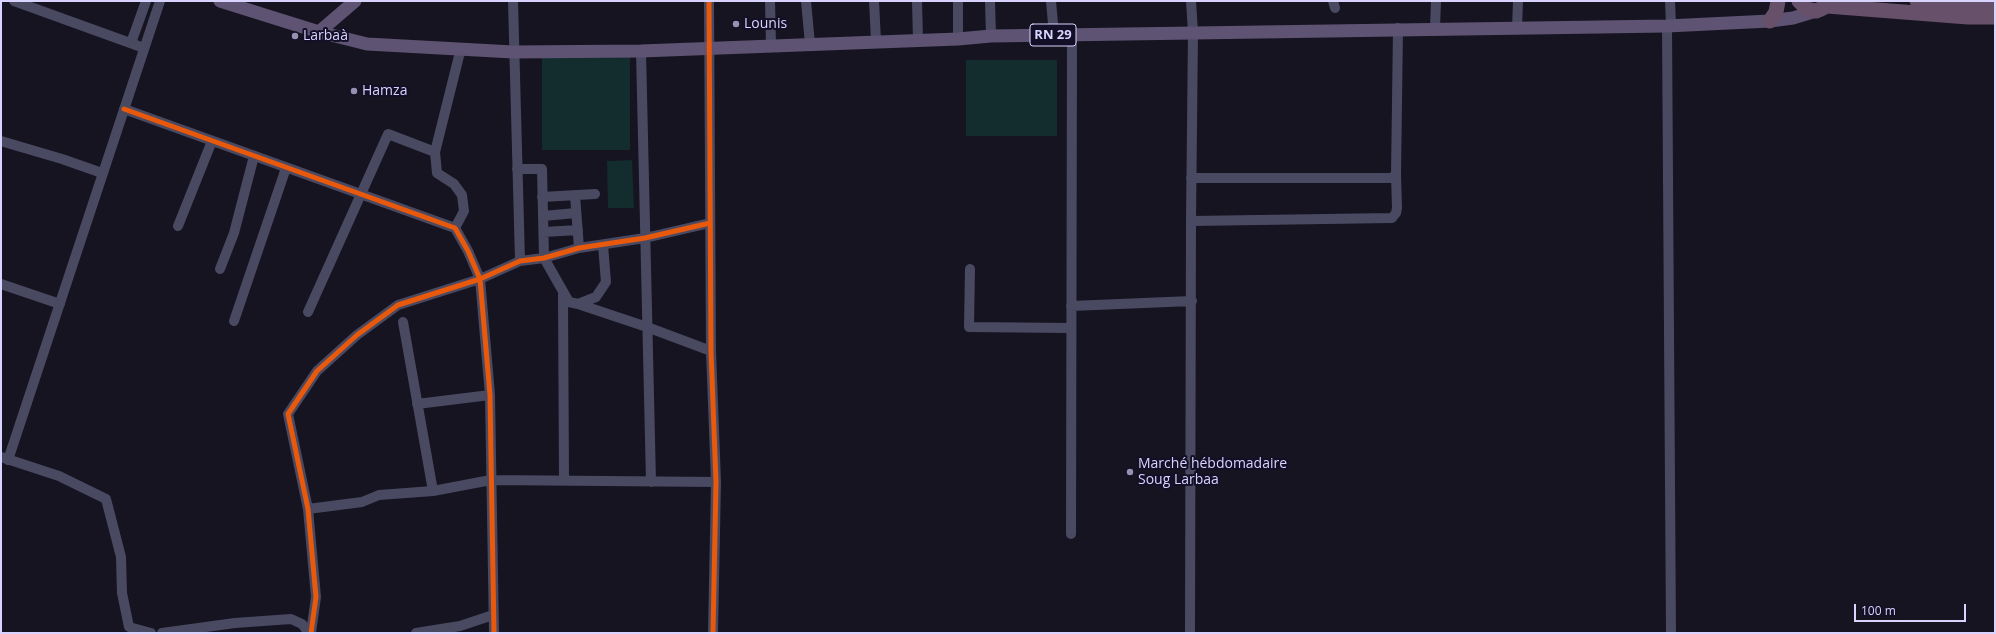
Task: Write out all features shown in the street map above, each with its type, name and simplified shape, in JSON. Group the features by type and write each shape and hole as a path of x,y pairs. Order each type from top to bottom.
{"highway":[{"path":"1770,21 1776,12 1778,1"},
{"path":"1917,1 1969,6 1995,6"},
{"path":"1800,2 1807,9 1824,6"},
{"name":"RN 29","path":"1824,6 1853,7 1968,18 1995,17"}],"main road":[{"name":"RN 29","path":"220,1 244,5 319,32 367,44 513,52 641,51 958,39 991,36 1398,28 1517,29 1669,25 1788,19 1824,6"},
{"path":"319,32 355,1"},
{"path":"1788,19 1800,2"}],"street":[{"path":"14,1 144,48"},
{"path":"130,43 146,1"},
{"path":"151,633 129,627 122,593 121,557 106,499 59,476 5,459 60,304 160,1"},
{"path":"513,1 513,52 520,261"},
{"path":"709,1 708,48 711,351 716,482 713,633"},
{"path":"770,1 771,46"},
{"path":"806,1 810,44"},
{"path":"874,1 876,41"},
{"path":"918,1 918,40"},
{"path":"958,1 958,39"},
{"path":"990,1 991,36"},
{"path":"1051,1 1054,35"},
{"path":"1190,633 1192,301 1190,221 1193,32 1191,1"},
{"path":"1435,28 1436,1"},
{"path":"1517,29 1518,1"},
{"path":"1670,1 1671,633"},
{"path":"1190,221 1389,218 1394,216 1398,208 1396,176 1398,28"},
{"path":"1071,534 1070,328 1072,35"},
{"path":"455,228 464,211 462,195 454,184 437,174 435,152 460,48"},
{"path":"641,51 651,482"},
{"path":"124,110 455,228 468,251 480,278 490,395 494,633"},
{"path":"308,312 388,134 435,152"},
{"path":"1,140 102,173"},
{"path":"178,226 212,141"},
{"path":"220,269 234,233 254,156"},
{"path":"234,321 286,168"},
{"path":"517,169 542,169 544,258 569,302 647,327 711,351"},
{"path":"1191,178 1391,178 1396,176"},
{"path":"542,197 595,194"},
{"path":"575,195 579,248"},
{"path":"543,216 576,213"},
{"path":"310,633 316,597 308,509 288,414 317,371 357,335 398,305 480,278 520,261 544,258 579,248 645,238 710,223"},
{"path":"544,232 578,230"},
{"path":"578,304 596,297 606,282 603,245"},
{"path":"970,269 969,327 1070,328"},
{"path":"1,284 60,304"},
{"path":"564,295 564,480"},
{"path":"1071,306 1192,301"},
{"path":"403,322 433,491"},
{"path":"417,404 490,395"},
{"path":"308,509 362,502 379,495 433,491 491,480 716,482"},
{"path":"416,633 460,626 493,615"},
{"path":"162,633 236,623 292,619 302,624 310,633"}],"green space":[{"path":"542,56 630,57 630,150 542,150"},
{"path":"966,60 1057,60 1057,136 966,136"},
{"path":"632,160 634,208 608,208 607,161"}],"cycle path":[{"path":"709,1 711,351 716,482 713,633"},
{"path":"124,109 455,228 468,251 480,279 490,395 494,633"},
{"path":"311,633 316,597 308,509 288,414 317,371 357,335 398,305 480,279 520,261 544,258 579,248 645,238 710,223"}],"place":[{"name":"Lounis","path":"736,24"},
{"name":"Larbaà","path":"295,36"},
{"name":"Hamza","path":"354,91"},
{"name":"Marché hébdomadaire Soug Larbaa","path":"1130,472"}]}
